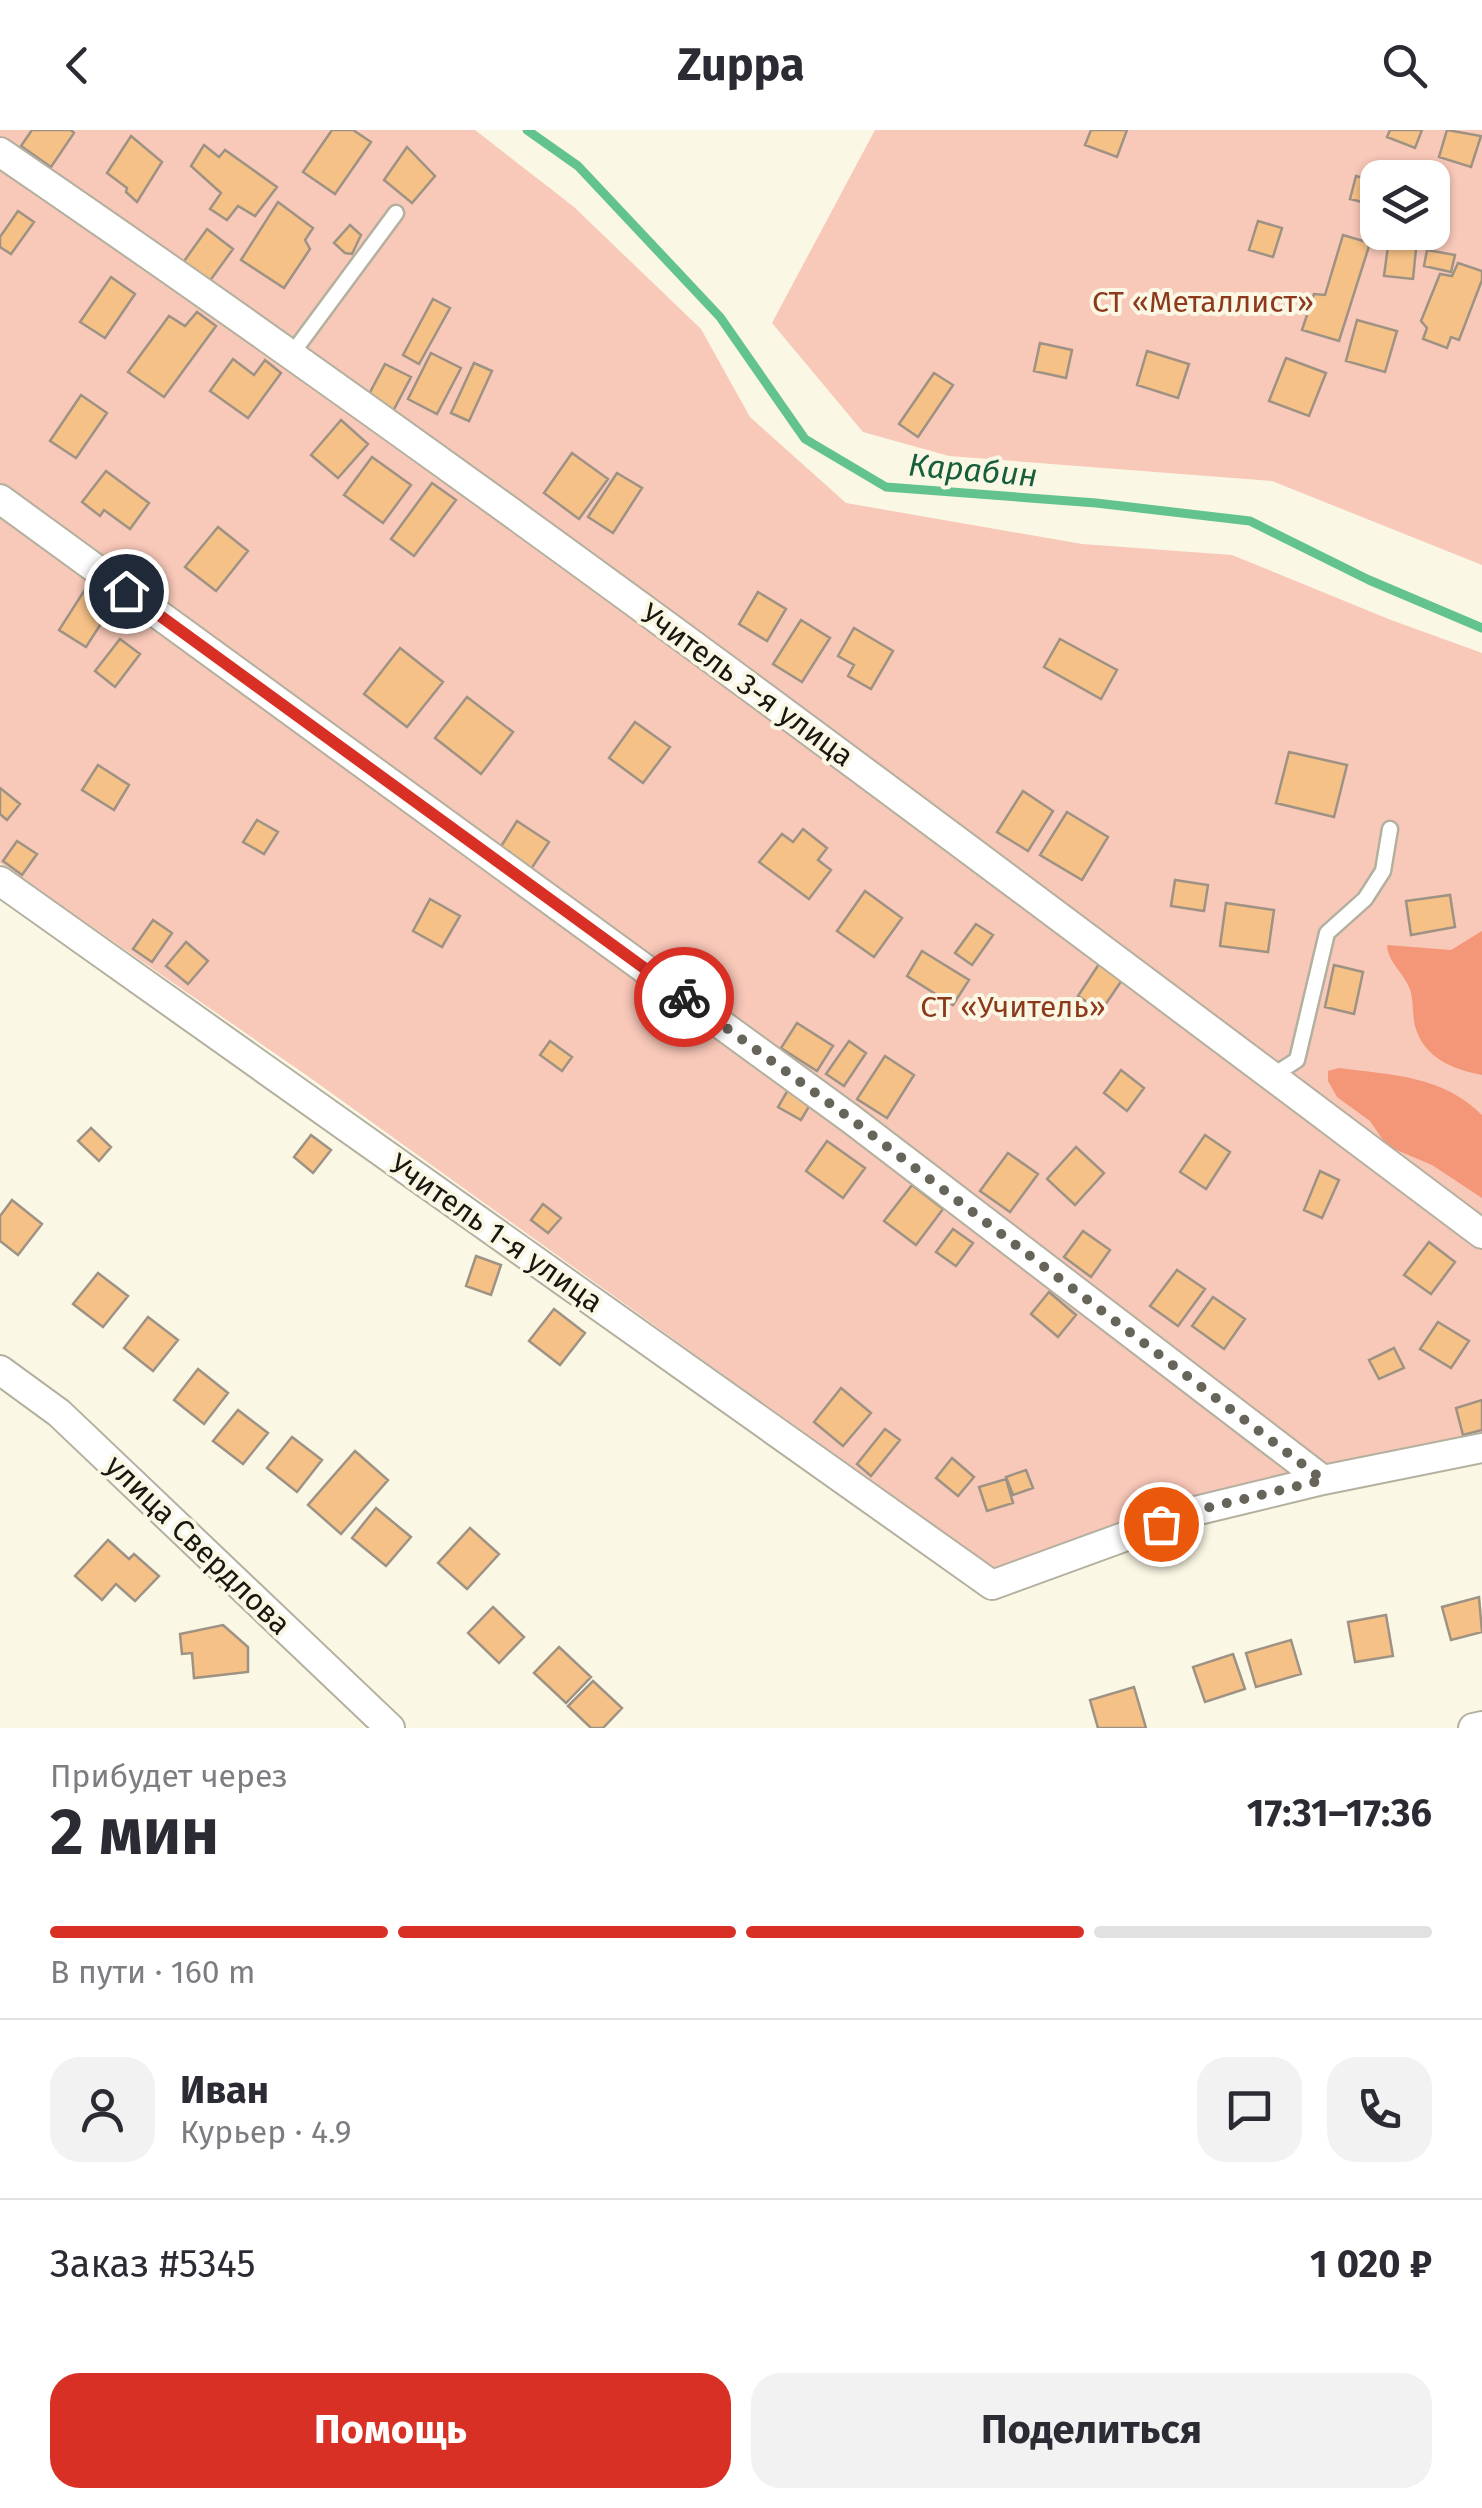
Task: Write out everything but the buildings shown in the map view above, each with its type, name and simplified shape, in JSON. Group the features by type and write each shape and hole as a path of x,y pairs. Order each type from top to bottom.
{"street":[{"name":"Учитель 3-я улица","path":"0,152 291,356 918,808 1481,1232"},
{"path":"0,499 851,1119 1323,1480 1482,1448"},
{"name":"Учитель 1-я улица","path":"0,881 992,1585 1194,1511 1323,1480"},
{"name":"улица Свердлова","path":"0,1370 59,1413 390,1728"},
{"path":"1473,1728 1482,1726"}],"lane":[{"path":"291,356 396,214"},
{"path":"1272,1076 1297,1060 1327,933 1365,899 1383,871 1390,829"}],"green space":[{"name":"СТ «Учитель»","path":"0,130 475,130 574,207 701,329 750,417 846,503 1082,544 1232,555 1482,653 1482,1439 998,1572 309,1077 0,863"},
{"name":"СТ «Металлист»","path":"875,130 1482,130 1482,565 1272,481 949,456 863,432 772,323"}],"shaded area":[{"path":"1482,931 1482,1075 1450,1065 1425,1046 1415,1026 1409,987 1387,945 1451,950"},
{"path":"1339,1068 1433,1084 1482,1115 1482,1198 1432,1165 1387,1146 1370,1121 1337,1097 1328,1081 1328,1071"}],"waterway":[{"name":"Карабин","path":"527,130 578,166 720,317 805,439 886,487 1096,503 1250,521 1369,580 1482,628"}],"way so far":[{"path":"684,997 851,1119 1323,1480 1194,1511 1161,1524"}],"route":[{"path":"126,591 684,997"}]}
